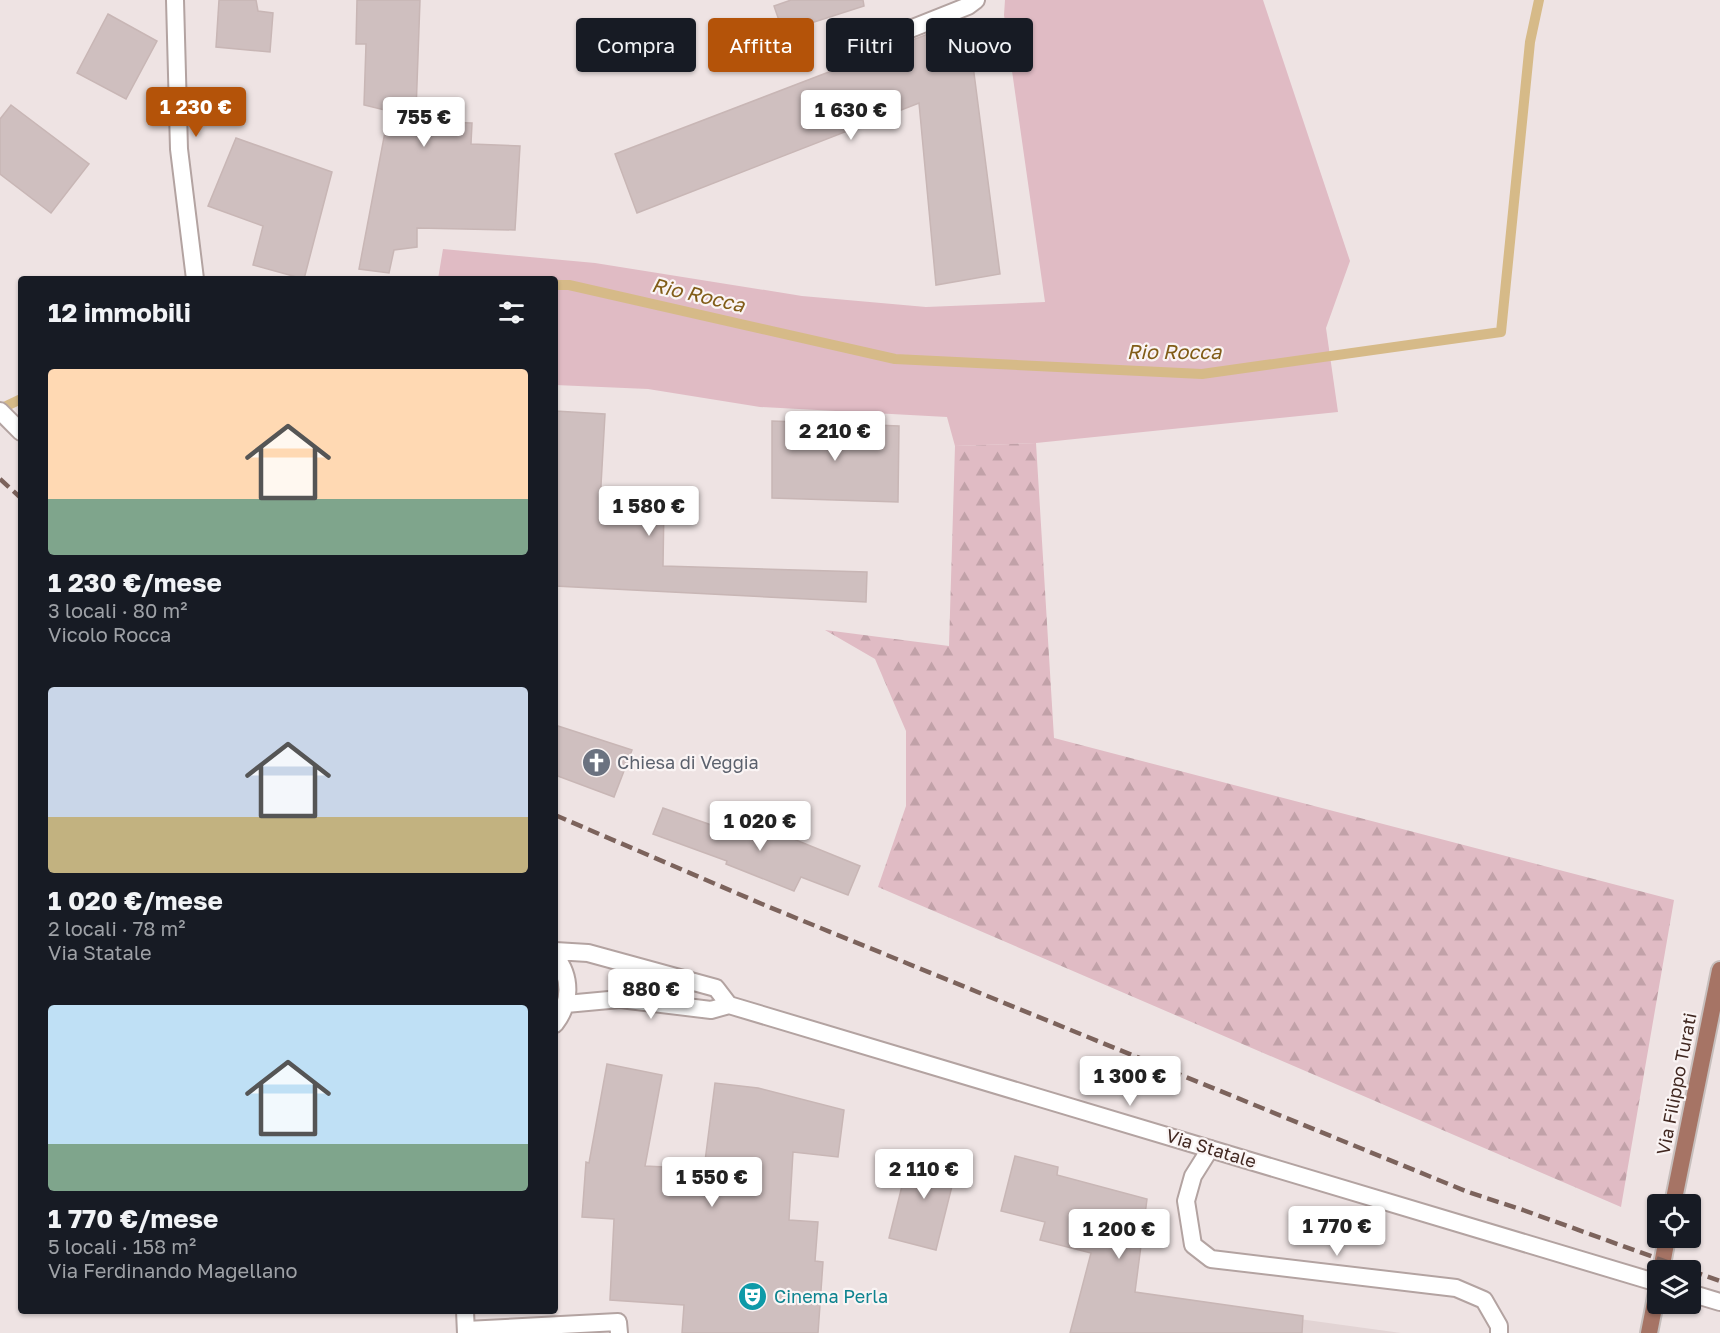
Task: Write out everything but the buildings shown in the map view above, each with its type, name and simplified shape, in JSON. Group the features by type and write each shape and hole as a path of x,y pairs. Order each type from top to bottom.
{"main road":[{"name":"Via Filippo Turati","path":"1675,1194 1720,970"},
{"path":"1649,1333 1653,1314"}],"street":[{"path":"176,0 179,149 195,276"},
{"path":"914,28 968,6 976,0"},
{"path":"0,411 18,429"},
{"name":"Via Statale","path":"558,954 588,953 716,988 729,1005"},
{"name":"Via Statale","path":"558,960 566,976 568,990 566,1004 620,999 711,1010 729,1005 1647,1282"},
{"path":"558,1019 566,1004"},
{"path":"1210,1149 1193,1176 1186,1201 1193,1245 1211,1259 1456,1288 1484,1300 1499,1326 1499,1333"},
{"path":"1701,1296 1720,1302"},
{"path":"465,1314 466,1332 550,1330 618,1322 619,1333"}],"shaded area":[{"path":"1183,1303 1401,1333 1179,1333"}],"green space":[{"path":"1005,0 1263,0 1350,261 1326,328 1338,412 1036,443 955,446 947,417 760,407 648,389 558,385 558,276 438,276 443,249 595,263 802,296 926,307 1045,302 1012,72 1033,72 1033,18 1004,18"},
{"path":"1036,443 1054,738 1674,900 1621,1207 878,887 906,806 906,731 875,659 825,630 949,646 955,446"}],"waterway":[{"name":"Rio Rocca","path":"558,285 569,285 895,359 1202,374 1501,332 1530,42 1539,0"},
{"name":"Rio Rocca","path":"0,409 18,400"}],"railway":[{"path":"0,479 18,495"},
{"path":"558,816 769,907 1468,1192 1720,1281"}],"place":[{"name":"Chiesa di Veggia","path":"596,763"},
{"name":"Cinema Perla","path":"753,1297"}]}
